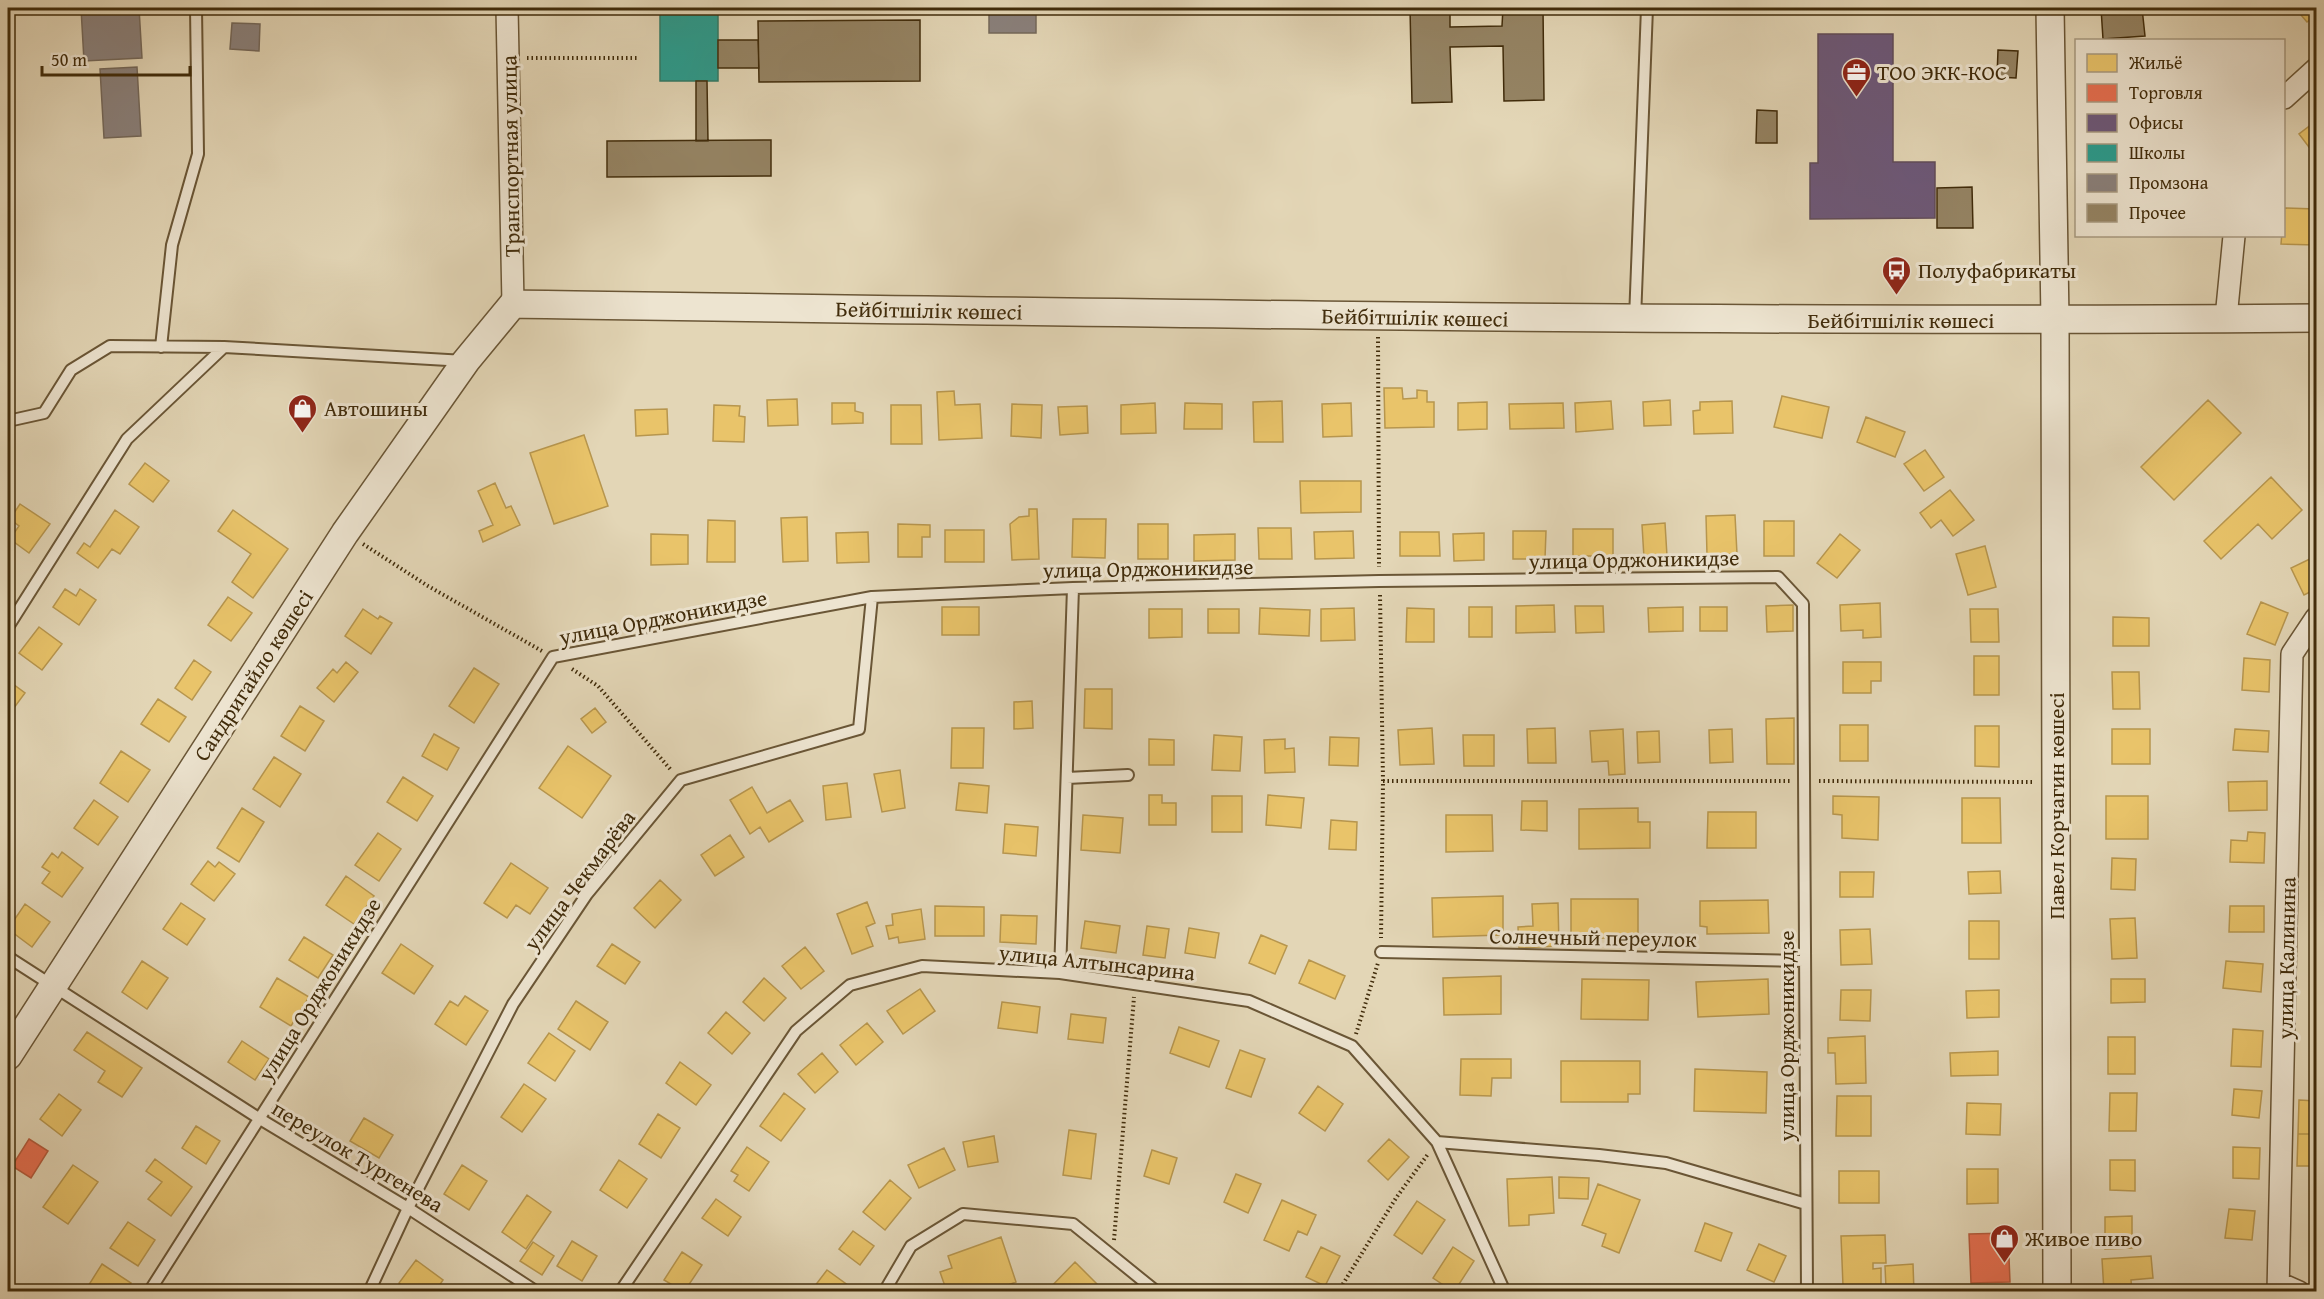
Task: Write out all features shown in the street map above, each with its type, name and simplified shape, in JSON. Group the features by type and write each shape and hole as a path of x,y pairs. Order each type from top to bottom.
{"street":[{"name":"Транспортная улица","path":"507,8 513,304"},
{"name":"Павел Корчагин көшесі","path":"2050,8 2055,320 2057,1292"},
{"path":"2285,96 2316,69"},
{"path":"2226,318 2234,237"},
{"name":"Бейбітшілік көшесі","path":"513,304 1635,319 2316,318"},
{"name":"Сандригайло көшесі","path":"8,1056 345,533 466,361 513,304"},
{"name":"улица Калинина","path":"2299,1292 2278,1287 2292,654 2316,618"},
{"path":"2313,1292 2316,1288"}],"lane":[{"path":"161,347 172,245 198,154 196,8"},
{"path":"1635,319 1647,8"},
{"path":"8,421 44,413 70,370 110,346 224,347 466,361"},
{"path":"8,627 127,439 224,347"},
{"name":"улица Орджоникидзе","path":"149,1292 553,657 873,597 1073,588 1379,581 1778,577 1803,604 1806,1292"},
{"path":"1060,973 1073,588"},
{"path":"681,780 860,729 873,597"},
{"path":"1067,778 1128,775"},
{"name":"улица Чекмарёва","path":"369,1292 408,1208 513,1004 587,894 681,780"},
{"name":"Солнечный переулок","path":"1381,952 1804,961"},
{"name":"переулок Тургенева","path":"8,957 260,1119 408,1208 537,1292"},
{"name":"улица Алтынсарина","path":"620,1292 796,1031 850,986 922,966 1060,973 1249,1001 1352,1046 1437,1142 1505,1292"},
{"path":"1437,1142 1599,1155 1666,1163 1806,1204"},
{"path":"884,1292 911,1245 963,1214 1073,1224 1113,1253 1157,1292"}],"path":[{"path":"508,58 638,58"},
{"path":"1352,1046 1381,952 1383,781 1379,581 1378,317"},
{"path":"345,533 428,586 553,657 598,686 681,780"},
{"path":"1383,781 2056,782"},
{"path":"1113,1253 1135,984"},
{"path":"1338,1292 1396,1198 1437,1142"}],"building: Жильё":[{"path":"2295,8 2316,8 2316,15 2307,22"},
{"path":"2316,121 2316,154 2315,155 2299,134"},
{"path":"2285,208 2316,209 2316,245 2281,244 2282,237 2285,237"},
{"path":"1384,388 1402,388 1403,399 1417,398 1417,390 1427,391 1427,402 1434,402 1434,427 1385,428"},
{"path":"954,391 955,405 980,404 982,438 939,440 937,392"},
{"path":"1782,396 1829,407 1822,438 1774,427"},
{"path":"797,399 798,425 768,426 767,400"},
{"path":"1670,400 1671,425 1644,426 1643,402"},
{"path":"2208,400 2241,433 2174,500 2141,467"},
{"path":"1282,401 1283,442 1254,442 1253,402"},
{"path":"1611,401 1613,429 1576,432 1575,403"},
{"path":"1732,401 1733,433 1694,434 1693,411 1700,410 1700,402"},
{"path":"1487,402 1487,429 1458,430 1458,403"},
{"path":"832,403 855,403 855,411 863,413 863,423 832,424"},
{"path":"1155,403 1156,433 1121,434 1121,405"},
{"path":"1185,403 1222,404 1222,429 1184,429"},
{"path":"1351,403 1352,436 1323,437 1322,404"},
{"path":"1563,403 1564,428 1510,429 1509,404"},
{"path":"1012,404 1042,405 1041,438 1011,436"},
{"path":"714,405 740,406 739,416 745,417 744,442 713,441"},
{"path":"891,405 921,405 922,444 891,444"},
{"path":"1087,406 1088,433 1060,435 1058,407"},
{"path":"667,409 668,434 636,436 635,410"},
{"path":"1866,417 1905,432 1895,457 1857,442"},
{"path":"584,435 608,506 554,524 530,453"},
{"path":"1925,450 1944,477 1924,491 1904,464"},
{"path":"145,463 169,481 153,502 129,484"},
{"path":"2271,477 2302,510 2272,539 2258,524 2221,559 2204,541"},
{"path":"1300,481 1361,481 1361,512 1301,513"},
{"path":"495,483 506,508 511,506 520,525 483,542 479,531 493,525 478,491"},
{"path":"1950,490 1974,520 1953,536 1941,520 1931,528 1920,513"},
{"path":"20,504 50,524 29,553 10,539 19,526 10,519"},
{"path":"1029,509 1037,509 1039,559 1012,560 1010,524 1019,517 1029,516"},
{"path":"115,510 139,527 120,554 112,549 98,568 77,553 84,543 90,547"},
{"path":"233,510 288,549 253,598 232,582 251,554 218,531"},
{"path":"1735,515 1737,554 1707,555 1706,516"},
{"path":"807,517 808,561 783,562 781,518"},
{"path":"1073,519 1106,519 1105,558 1072,557"},
{"path":"708,520 735,521 735,562 707,562"},
{"path":"1764,521 1794,521 1794,556 1764,556"},
{"path":"1665,523 1667,556 1644,558 1642,525"},
{"path":"898,524 930,525 930,537 922,537 922,557 898,557"},
{"path":"1138,524 1168,524 1168,559 1138,559"},
{"path":"1258,528 1291,528 1292,559 1259,559"},
{"path":"1573,529 1613,529 1613,556 1573,556"},
{"path":"945,530 984,530 984,562 945,562"},
{"path":"1353,531 1354,558 1315,559 1314,532"},
{"path":"1513,531 1546,531 1545,559 1513,559"},
{"path":"868,532 869,562 837,563 836,533"},
{"path":"1400,532 1439,532 1440,556 1400,556"},
{"path":"1484,533 1484,560 1454,561 1453,534"},
{"path":"651,534 688,535 688,564 651,565"},
{"path":"1235,534 1235,560 1194,561 1194,535"},
{"path":"1840,534 1860,550 1837,578 1817,563"},
{"path":"1985,546 1996,587 1968,595 1956,554"},
{"path":"2316,556 2316,589 2304,595 2291,568"},
{"path":"65,589 76,596 80,589 96,600 79,625 53,607"},
{"path":"228,597 252,613 231,641 208,625"},
{"path":"2261,602 2288,613 2275,645 2247,634"},
{"path":"1880,603 1881,637 1863,638 1863,630 1841,631 1840,605"},
{"path":"1554,605 1555,632 1516,633 1516,606"},
{"path":"1793,605 1793,631 1767,632 1766,606"},
{"path":"1575,606 1603,606 1604,632 1576,633"},
{"path":"942,607 979,607 979,635 942,635"},
{"path":"1469,607 1492,607 1492,637 1469,637"},
{"path":"1683,607 1683,631 1649,632 1648,608"},
{"path":"1700,607 1727,607 1727,631 1700,631"},
{"path":"1260,608 1310,610 1309,636 1259,634"},
{"path":"1354,608 1355,640 1321,641 1321,609"},
{"path":"1407,608 1434,609 1434,642 1406,642"},
{"path":"363,609 378,619 380,616 392,623 371,654 345,636"},
{"path":"1149,609 1182,609 1182,637 1149,638"},
{"path":"1208,609 1239,609 1239,633 1208,633"},
{"path":"1970,609 1998,609 1999,642 1971,642"},
{"path":"2113,617 2149,618 2149,646 2113,646"},
{"path":"39,627 62,644 42,670 19,653"},
{"path":"1974,656 1999,656 1999,695 1974,695"},
{"path":"2244,658 2270,660 2269,692 2242,690"},
{"path":"194,660 211,672 192,700 175,688"},
{"path":"346,662 358,672 334,702 317,688 333,669 337,673"},
{"path":"1843,662 1881,662 1881,681 1871,681 1871,693 1843,693"},
{"path":"474,668 499,684 474,723 449,706"},
{"path":"2112,672 2139,672 2140,709 2113,709"},
{"path":"13,684 25,693 8,716 8,688"},
{"path":"1085,689 1112,689 1112,729 1084,728"},
{"path":"158,699 186,717 169,742 141,724"},
{"path":"1032,701 1033,728 1014,729 1014,702"},
{"path":"300,706 324,721 305,751 281,736"},
{"path":"595,708 606,722 592,733 581,719"},
{"path":"1794,718 1794,764 1767,764 1766,719"},
{"path":"1840,725 1868,725 1868,761 1840,761"},
{"path":"1975,726 1999,726 1999,767 1975,766"},
{"path":"952,728 984,728 983,768 951,768"},
{"path":"1432,728 1434,764 1400,765 1398,730"},
{"path":"1555,728 1556,763 1528,763 1527,729"},
{"path":"1623,729 1625,774 1609,775 1608,761 1592,762 1590,731"},
{"path":"1732,729 1733,762 1710,763 1709,730"},
{"path":"2112,729 2150,729 2150,764 2112,764"},
{"path":"2235,729 2269,731 2268,752 2233,750"},
{"path":"1659,731 1660,762 1638,763 1637,732"},
{"path":"434,734 459,748 447,770 422,756"},
{"path":"1214,735 1242,737 1240,771 1212,770"},
{"path":"1463,735 1494,735 1494,766 1464,766"},
{"path":"1330,737 1359,738 1358,766 1329,765"},
{"path":"1149,739 1174,740 1174,765 1149,765"},
{"path":"1285,739 1285,749 1294,748 1295,772 1265,773 1264,740"},
{"path":"568,746 611,776 582,818 539,788"},
{"path":"121,751 150,770 128,802 100,783"},
{"path":"274,757 301,774 280,807 253,789"},
{"path":"900,770 905,808 882,812 874,774"},
{"path":"403,777 433,796 417,821 387,802"},
{"path":"2267,781 2267,810 2229,811 2228,782"},
{"path":"847,783 851,817 826,820 823,786"},
{"path":"959,783 989,786 987,813 956,810"},
{"path":"752,787 767,813 790,800 803,821 769,842 760,827 750,834 730,800"},
{"path":"1149,795 1162,795 1162,803 1176,803 1176,825 1149,825"},
{"path":"1268,795 1304,798 1301,828 1266,825"},
{"path":"1212,796 1242,796 1242,832 1212,832"},
{"path":"1833,796 1879,797 1878,840 1842,838 1842,815 1833,814"},
{"path":"2106,796 2148,796 2148,839 2106,839"},
{"path":"1962,798 2000,798 2001,843 1962,843"},
{"path":"94,800 118,817 98,845 74,828"},
{"path":"1522,801 1547,801 1547,831 1521,830"},
{"path":"242,808 264,822 239,862 217,848"},
{"path":"1638,808 1638,822 1650,822 1650,848 1579,849 1579,809"},
{"path":"1708,812 1756,812 1756,848 1707,848"},
{"path":"1083,815 1123,818 1120,853 1081,850"},
{"path":"1446,815 1492,815 1493,851 1446,852"},
{"path":"1331,820 1357,822 1356,850 1329,849"},
{"path":"1005,824 1038,827 1036,856 1003,853"},
{"path":"2248,832 2265,833 2264,863 2230,862 2231,840 2247,841"},
{"path":"378,833 401,849 379,881 355,865"},
{"path":"730,835 744,857 715,876 701,855"},
{"path":"62,852 83,868 62,897 42,883 50,872 42,867 52,853 58,858"},
{"path":"2112,858 2136,859 2135,890 2111,889"},
{"path":"208,861 215,867 219,862 235,874 214,901 191,884"},
{"path":"511,863 548,888 530,914 516,905 507,918 484,903"},
{"path":"2000,871 2001,893 1969,894 1968,872"},
{"path":"1840,872 1874,872 1873,897 1840,897"},
{"path":"346,876 374,896 354,924 326,905"},
{"path":"660,880 681,900 655,928 634,908"},
{"path":"1503,896 1503,935 1433,937 1432,898"},
{"path":"1571,899 1638,899 1638,938 1571,938"},
{"path":"1768,900 1769,933 1707,934 1707,927 1700,926 1700,901"},
{"path":"867,902 875,923 866,927 873,946 852,954 837,914"},
{"path":"181,903 205,919 187,945 163,929"},
{"path":"1558,903 1559,946 1519,948 1518,927 1533,926 1532,904"},
{"path":"25,904 50,922 32,947 8,929"},
{"path":"935,906 984,907 984,936 935,936"},
{"path":"2230,906 2264,906 2264,932 2229,932"},
{"path":"921,909 925,939 899,943 898,937 889,939 886,926 893,925 892,914"},
{"path":"1001,915 1037,916 1036,944 1000,942"},
{"path":"2135,918 2137,958 2112,959 2110,919"},
{"path":"1085,921 1120,926 1116,953 1081,948"},
{"path":"1969,921 1999,921 1999,959 1969,959"},
{"path":"1147,926 1169,929 1165,958 1143,955"},
{"path":"1189,928 1219,933 1215,958 1185,953"},
{"path":"1870,929 1872,964 1841,965 1840,930"},
{"path":"2313,930 2316,930 2316,961 2311,961"},
{"path":"1261,935 1287,946 1275,974 1249,963"},
{"path":"304,937 333,955 318,978 289,960"},
{"path":"401,944 433,966 414,994 382,973"},
{"path":"612,944 640,962 625,984 597,966"},
{"path":"805,947 824,971 801,989 782,966"},
{"path":"1309,960 1345,976 1335,999 1299,983"},
{"path":"142,961 168,978 147,1009 122,992"},
{"path":"2226,961 2263,964 2261,992 2223,988"},
{"path":"1501,976 1501,1014 1444,1015 1443,978"},
{"path":"277,978 309,997 291,1026 260,1007"},
{"path":"764,978 786,998 764,1021 743,1002"},
{"path":"1582,979 1649,980 1648,1020 1581,1019"},
{"path":"1768,979 1769,1014 1698,1017 1696,982"},
{"path":"2111,979 2145,979 2145,1002 2111,1003"},
{"path":"2311,981 2316,982 2316,1021 2311,1021"},
{"path":"920,989 935,1011 903,1034 887,1011"},
{"path":"1841,990 1871,990 1870,1021 1840,1020"},
{"path":"1999,990 1999,1017 1967,1018 1966,991"},
{"path":"465,996 488,1011 466,1045 435,1024 450,1001 458,1006"},
{"path":"576,1001 608,1022 590,1050 558,1029"},
{"path":"1002,1002 1040,1007 1037,1033 998,1028"},
{"path":"726,1012 750,1033 732,1054 708,1033"},
{"path":"1071,1014 1106,1018 1103,1043 1068,1039"},
{"path":"867,1023 883,1042 856,1065 840,1045"},
{"path":"1179,1027 1219,1041 1209,1067 1170,1053"},
{"path":"2233,1029 2263,1031 2261,1067 2231,1066"},
{"path":"87,1032 142,1068 122,1097 98,1082 105,1071 74,1050"},
{"path":"549,1033 575,1051 555,1081 528,1063"},
{"path":"1865,1036 1866,1083 1836,1084 1835,1053 1828,1053 1828,1038"},
{"path":"2108,1037 2135,1037 2135,1074 2108,1074"},
{"path":"2311,1039 2316,1039 2316,1080 2313,1080"},
{"path":"242,1041 269,1059 255,1080 228,1062"},
{"path":"1240,1050 1265,1059 1251,1097 1226,1088"},
{"path":"1998,1051 1998,1075 1951,1076 1950,1053"},
{"path":"822,1053 838,1072 815,1093 798,1074"},
{"path":"1461,1059 1511,1059 1511,1078 1492,1078 1491,1096 1460,1095"},
{"path":"1561,1061 1640,1061 1640,1094 1628,1094 1628,1102 1561,1102"},
{"path":"680,1062 711,1085 696,1105 666,1083"},
{"path":"1695,1069 1767,1072 1766,1113 1694,1111"},
{"path":"524,1084 546,1099 522,1132 501,1117"},
{"path":"1318,1086 1343,1104 1325,1131 1299,1113"},
{"path":"2234,1089 2262,1091 2259,1118 2232,1115"},
{"path":"784,1093 805,1109 781,1141 760,1126"},
{"path":"2110,1093 2137,1093 2136,1131 2109,1131"},
{"path":"59,1094 81,1110 62,1136 40,1119"},
{"path":"1837,1096 1871,1096 1871,1136 1836,1136"},
{"path":"2299,1100 2316,1101 2316,1134 2298,1134"},
{"path":"1967,1103 2001,1104 2000,1135 1966,1134"},
{"path":"658,1114 680,1128 661,1158 639,1144"},
{"path":"364,1118 393,1135 379,1158 350,1141"},
{"path":"196,1126 220,1141 206,1164 182,1148"},
{"path":"1069,1130 1096,1134 1091,1179 1063,1175"},
{"path":"2298,1134 2316,1134 2316,1166 2297,1166"},
{"path":"994,1136 998,1162 968,1167 963,1142"},
{"path":"1389,1139 1409,1157 1388,1180 1368,1161"},
{"path":"747,1147 769,1162 749,1191 734,1181 738,1175 731,1171"},
{"path":"2233,1147 2260,1148 2259,1179 2233,1178"},
{"path":"944,1148 955,1170 919,1188 908,1165"},
{"path":"1152,1150 1177,1158 1169,1184 1144,1176"},
{"path":"155,1159 192,1187 171,1216 148,1199 162,1182 146,1171"},
{"path":"619,1160 647,1179 627,1208 600,1190"},
{"path":"2110,1160 2135,1160 2135,1191 2110,1190"},
{"path":"73,1165 98,1182 68,1224 43,1207"},
{"path":"462,1165 487,1181 469,1210 444,1194"},
{"path":"1967,1169 1998,1169 1998,1203 1967,1204"},
{"path":"1839,1171 1879,1171 1879,1203 1839,1203"},
{"path":"1236,1174 1261,1184 1248,1213 1224,1202"},
{"path":"1552,1177 1554,1213 1529,1215 1529,1225 1509,1226 1507,1179"},
{"path":"1559,1177 1589,1178 1588,1199 1559,1198"},
{"path":"890,1180 911,1198 885,1230 863,1212"},
{"path":"1598,1184 1640,1200 1619,1253 1602,1246 1606,1234 1582,1225"},
{"path":"527,1195 551,1212 526,1249 502,1232"},
{"path":"716,1199 741,1217 728,1236 702,1218"},
{"path":"1282,1200 1316,1215 1307,1235 1298,1231 1289,1251 1264,1240"},
{"path":"1417,1201 1445,1220 1422,1254 1394,1235"},
{"path":"2229,1209 2255,1211 2252,1240 2225,1238"},
{"path":"2132,1216 2132,1248 2105,1249 2105,1217"},
{"path":"128,1222 155,1240 138,1266 110,1248"},
{"path":"1705,1223 1732,1233 1721,1261 1695,1251"},
{"path":"853,1231 874,1246 860,1265 839,1249"},
{"path":"1885,1235 1886,1263 1873,1263 1873,1269 1881,1268 1881,1285 1843,1286 1841,1236"},
{"path":"1001,1237 1016,1282 989,1292 947,1292 940,1272 952,1268 948,1256"},
{"path":"572,1241 597,1256 582,1281 557,1266"},
{"path":"533,1242 554,1256 542,1275 520,1261"},
{"path":"1759,1244 1786,1256 1774,1282 1747,1270"},
{"path":"1321,1247 1340,1256 1325,1286 1306,1277"},
{"path":"1453,1247 1474,1261 1454,1292 1433,1278"},
{"path":"682,1252 702,1265 684,1292 664,1280"},
{"path":"2151,1256 2153,1278 2131,1280 2132,1292 2104,1292 2102,1259"},
{"path":"416,1260 443,1280 435,1292 410,1292 399,1283"},
{"path":"1075,1262 1105,1292 1046,1292"},
{"path":"102,1264 131,1283 126,1292 85,1291"},
{"path":"1913,1264 1914,1292 1851,1292 1886,1288 1885,1266"},
{"path":"827,1270 849,1286 845,1292 811,1291"}],"building: Торговля":[{"path":"29,1139 48,1151 31,1178 12,1166"},
{"path":"2008,1233 2010,1282 1971,1283 1969,1234"}],"building: Офисы":[{"name":"ТОО ЭКК-КОС","path":"1818,34 1893,34 1893,162 1935,162 1935,218 1810,219 1810,163 1818,163"}],"building: Школы":[{"path":"660,8 718,8 718,81 660,81"}],"building: Промзона":[{"path":"81,8 139,8 142,58 84,61"},
{"path":"989,8 1036,8 1036,33 989,33"},
{"path":"232,23 260,24 259,51 230,49"},
{"path":"137,67 141,136 104,138 100,69"}],"building: Прочее":[{"path":"1410,8 1450,8 1450,27 1502,26 1503,8 1543,8 1544,100 1504,101 1503,46 1450,47 1452,102 1412,103"},
{"path":"2101,8 2142,8 2145,36 2103,39"},
{"path":"920,20 920,81 759,82 758,21"},
{"path":"718,40 758,40 759,68 718,68"},
{"path":"1998,50 2018,51 2016,78 1997,77"},
{"path":"696,81 707,81 708,141 696,141"},
{"path":"1757,110 1777,111 1777,143 1756,143"},
{"path":"771,140 771,176 607,177 607,141"},
{"path":"1972,187 1973,228 1937,228 1937,188"}],"place":[{"name":"ТОО ЭКК-КОС","path":"1856,98"},
{"name":"Полуфабрикаты","path":"1897,296"},
{"name":"Автошины","path":"303,434"},
{"name":"Живое пиво","path":"2004,1264"}]}
